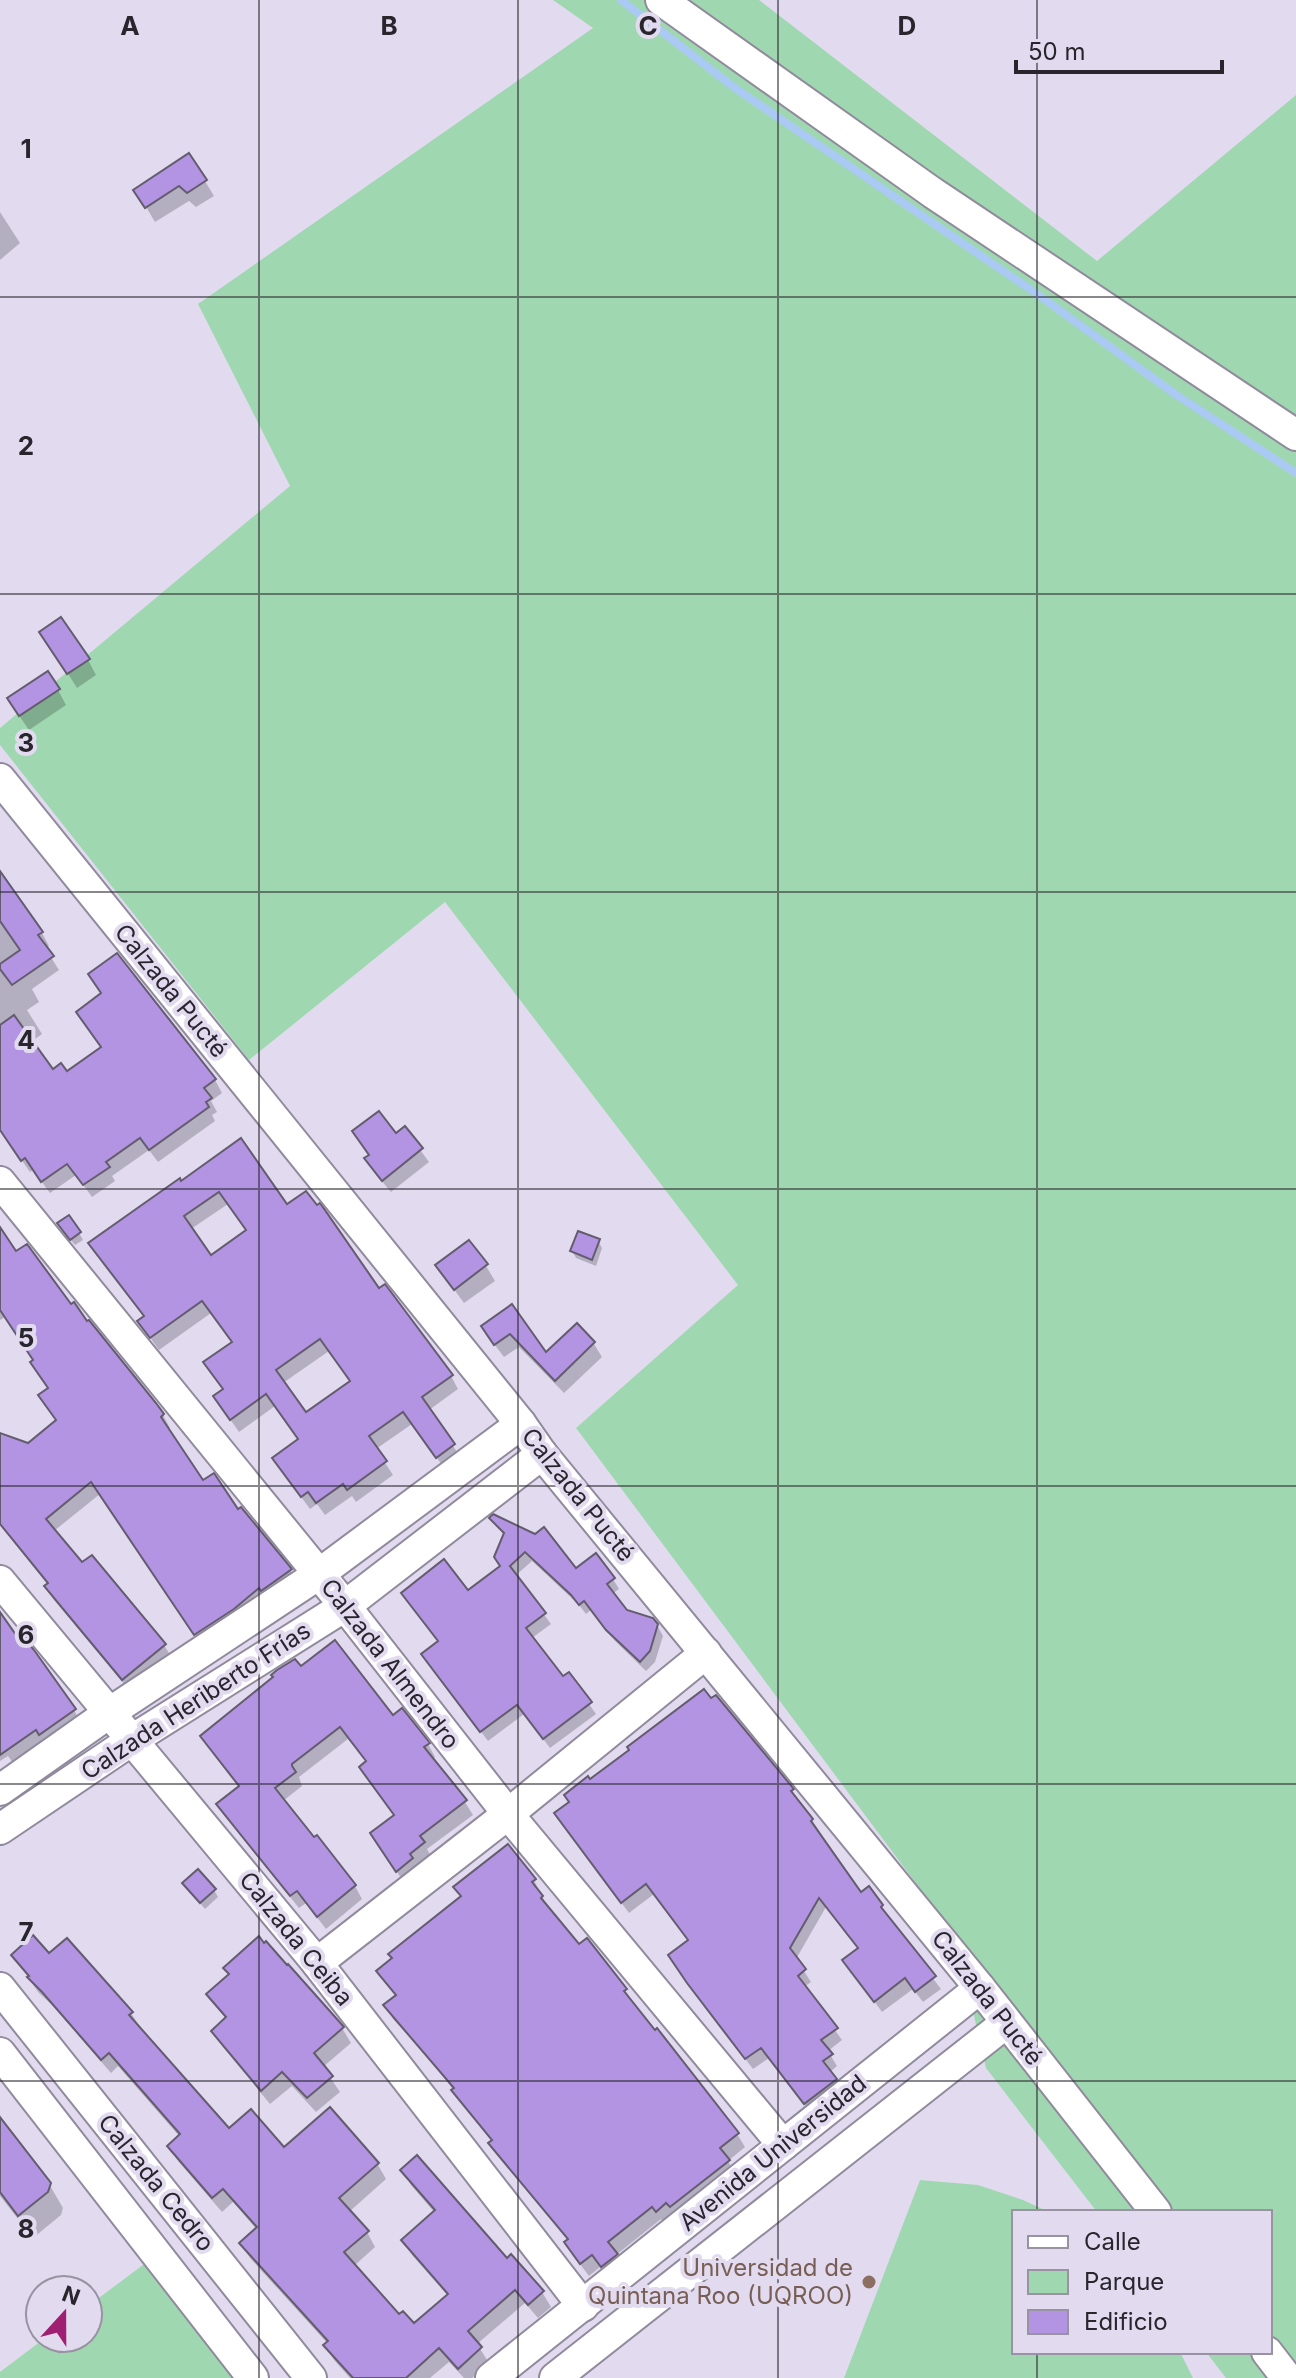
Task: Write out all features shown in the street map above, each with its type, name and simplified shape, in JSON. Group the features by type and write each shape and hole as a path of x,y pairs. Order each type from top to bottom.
{"street":[{"path":"661,0 933,193 1296,435"},
{"name":"Calzada Pucté","path":"0,779 521,1424 542,1454 980,1988 1154,2210"},
{"name":"Calzada Almendro","path":"0,1182 345,1606 508,1814 783,2145"},
{"name":"Calzada Heriberto Frías","path":"0,1790 109,1713 319,1574 521,1424"},
{"name":"Calzada Heriberto Frías","path":"0,1829 132,1740 345,1606 542,1454"},
{"name":"Calzada Ceiba","path":"0,1581 317,1963 583,2306"},
{"path":"317,1963 508,1814 706,1653"},
{"name":"Calzada Cedro","path":"0,1988 311,2378"},
{"name":"Avenida Universidad","path":"491,2378 980,1988"},
{"name":"Avenida Universidad","path":"555,2378 1006,2023"},
{"name":"Calzada Cedro","path":"0,2053 253,2378"},
{"path":"1269,2354 1287,2378"}],"green space":[{"path":"553,0 759,0 1097,261 1296,95 1296,2378 1226,2378 1208,2354 1272,2354 1272,2210 1095,2210 986,2068 956,1937 576,1428 738,1285 445,902 249,1060 0,745 0,728 290,486 198,304 593,28"},
{"path":"920,2180 978,2185 1045,2210 1012,2210 1012,2354 1181,2354 1193,2378 844,2378"},
{"path":"151,2259 245,2378 0,2378 0,2372 24,2354 104,2354 104,2294"}],"building":[{"path":"189,153 207,180 187,193 179,186 145,208 133,190"},
{"path":"61,617 90,659 67,674 39,632"},
{"path":"48,671 60,689 19,716 7,698"},
{"path":"0,871 43,932 38,935 54,956 12,985 0,969 0,964 20,950 0,921"},
{"path":"117,953 216,1079 204,1088 212,1098 206,1102 209,1107 149,1150 140,1138 106,1162 110,1167 83,1185 67,1164 41,1182 25,1158 21,1161 0,1130 0,1025 14,1015 53,1069 61,1063 67,1071 101,1047 76,1012 101,993 88,974"},
{"path":"379,1111 396,1133 405,1126 423,1148 382,1181 364,1158 369,1155 352,1131"},
{"path":"241,1138 287,1204 306,1191 317,1205 320,1203 379,1288 385,1284 453,1375 422,1397 455,1444 436,1458 403,1412 369,1436 387,1461 347,1490 343,1484 316,1503 308,1492 301,1497 272,1458 298,1439 266,1394 230,1420 213,1396 223,1389 203,1362 232,1342 202,1301 150,1338 137,1321 144,1316 88,1243 180,1178 181,1181","holes":["219,1192 246,1230 211,1255 184,1216","320,1339 350,1381 306,1412 276,1370"]},
{"path":"69,1215 81,1232 70,1240 57,1223"},
{"path":"0,1227 16,1251 27,1244 71,1304 74,1302 156,1403 164,1414 161,1417 203,1480 214,1473 238,1509 241,1507 292,1569 261,1591 259,1588 194,1635 91,1482 46,1519 82,1562 92,1555 166,1644 122,1680 44,1586 48,1583 0,1524 0,1433 28,1443 56,1420 38,1395 48,1388 0,1310"},
{"path":"578,1231 600,1239 592,1260 570,1251"},
{"path":"469,1240 488,1264 454,1290 435,1265"},
{"path":"512,1304 546,1352 577,1323 595,1342 555,1381 510,1334 494,1345 481,1326"},
{"path":"493,1514 535,1534 544,1527 576,1568 596,1553 615,1578 607,1584 627,1610 653,1618 658,1624 650,1651 640,1662 606,1630 584,1601 579,1605 525,1552 510,1566 546,1613 526,1628 563,1676 569,1672 592,1702 543,1739 517,1705 480,1732 421,1654 438,1641 401,1593 444,1559 468,1590 500,1566 494,1557 504,1533 489,1518"},
{"path":"0,1612 21,1642 25,1639 34,1650 76,1709 39,1735 36,1730 0,1755"},
{"path":"335,1640 393,1715 402,1708 430,1743 424,1747 467,1800 420,1836 425,1842 410,1854 413,1858 396,1872 370,1833 394,1815 359,1767 366,1761 340,1727 292,1764 296,1772 275,1788 356,1885 317,1917 297,1891 290,1896 216,1804 239,1786 200,1736 273,1677 271,1675 277,1670 295,1659 301,1666"},
{"path":"704,1689 711,1698 716,1695 794,1789 791,1791 861,1892 869,1886 883,1905 881,1907 936,1976 915,1992 905,1978 874,2002 842,1960 858,1948 819,1898 790,1948 806,1969 798,1976 838,2028 821,2040 833,2054 823,2061 837,2079 804,2104 761,2048 745,2059 687,1983 668,1955 688,1940 646,1884 621,1903 554,1813 569,1802 564,1795 629,1750 627,1747"},
{"path":"508,1844 536,1879 532,1882 543,1896 541,1898 579,1944 587,1938 627,1989 624,1991 739,2133 720,2148 730,2160 670,2207 666,2203 656,2212 652,2207 608,2242 618,2254 601,2267 592,2255 580,2264 564,2242 568,2239 488,2143 492,2140 451,2090 454,2088 383,2005 396,1995 376,1971 392,1958 388,1954 461,1896 453,1887"},
{"path":"198,1869 216,1889 200,1903 182,1883"},
{"path":"33,1935 49,1953 67,1938 133,2012 129,2015 229,2128 251,2109 284,2147 330,2107 379,2163 339,2198 369,2231 344,2252 399,2314 403,2311 414,2323 448,2294 401,2240 435,2210 400,2170 417,2155 507,2258 511,2254 544,2291 528,2305 515,2290 468,2331 482,2347 458,2369 439,2348 406,2378 353,2378 323,2345 328,2341 239,2243 257,2227 223,2189 212,2198 167,2146 180,2134 109,2053 101,2060 11,1955"},
{"path":"259,1936 344,2027 314,2053 333,2076 307,2098 282,2072 261,2091 211,2031 226,2017 206,1994 229,1974 223,1968"},
{"path":"0,2117 51,2183 48,2192 18,2216 0,2192"}],"waterway":[{"path":"621,0 735,88 1040,296 1175,394 1296,473"}],"place":[{"name":"Universidad de Quintana Roo (UQROO)","path":"869,2282"}]}
